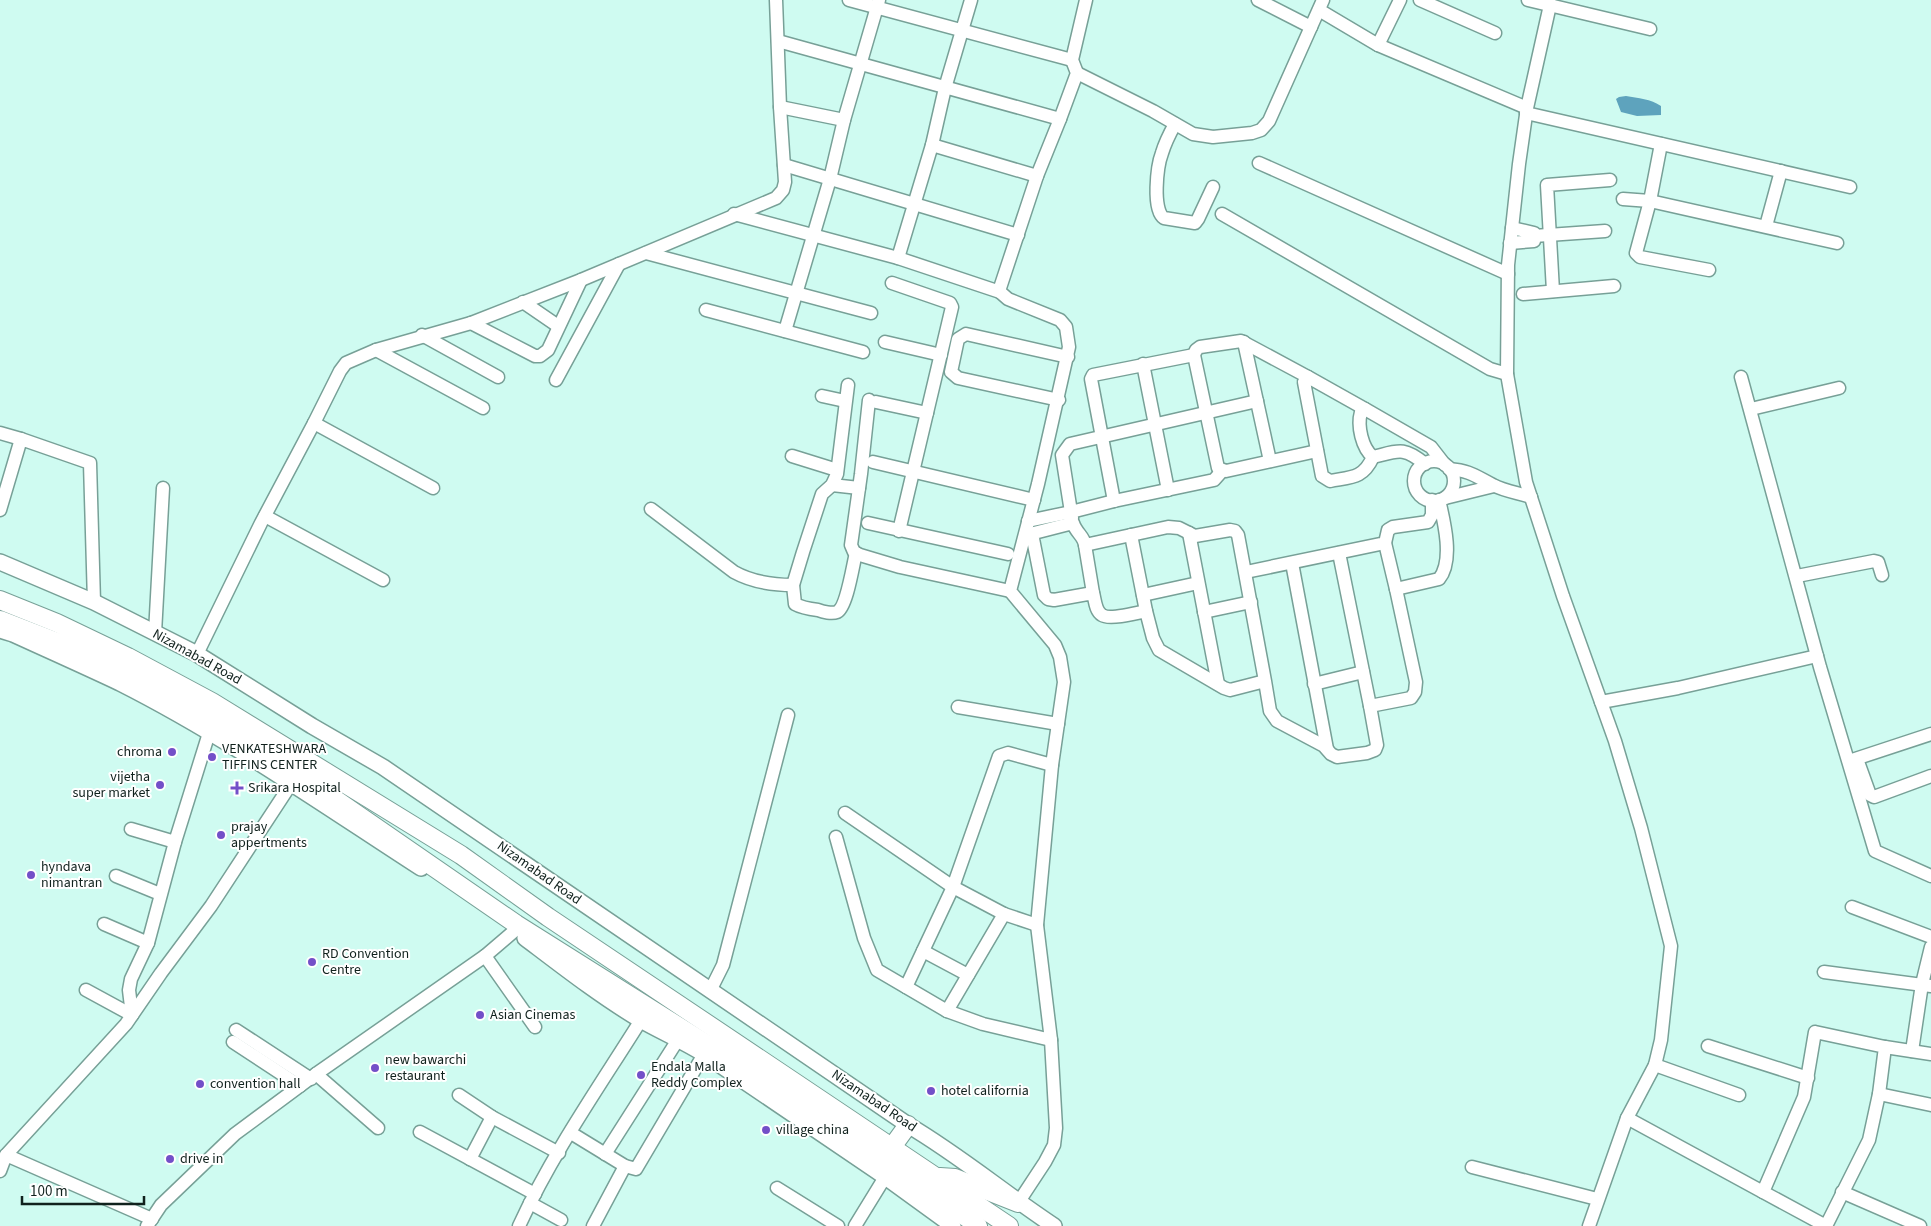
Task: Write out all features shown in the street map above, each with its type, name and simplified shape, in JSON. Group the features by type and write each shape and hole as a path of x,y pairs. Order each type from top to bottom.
{"highway":[{"name":"Nizamabad Road","path":"0,600 57,623 128,656 165,686 287,766 517,928 770,1084 889,1171 978,1226"},
{"name":"Nizamabad Road","path":"0,620 90,655 123,679 165,686 212,702 461,855 548,917 1009,1226"},
{"path":"892,1147 908,1125"},
{"path":"934,1176 955,1178 1018,1203"}],"main road":[{"name":"Nizamabad Road","path":"0,562 94,602 197,654 312,726 383,767 710,991 908,1125 938,1143 1018,1203 1054,1226"},
{"name":"Nizamabad Road","path":"0,630 123,679 291,784 517,928 595,991 641,1020 679,1038 889,1171 953,1226"}],"street":[{"path":"197,654 265,516 340,371 346,363 376,350 422,335 471,323 582,280 734,214 776,198 781,194 785,182 776,0"},
{"path":"849,0 878,4 962,30 1072,60"},
{"path":"898,258 932,145 944,88 971,0"},
{"path":"1000,292 1037,176 1076,73 1072,60 1086,0"},
{"path":"1258,0 1311,27"},
{"path":"1378,45 1400,0"},
{"path":"1420,0 1495,33"},
{"path":"1528,0 1549,3 1650,29"},
{"path":"1549,3 1527,111 1510,243 1507,374 1526,482 1563,596 1615,741 1641,828 1671,946 1662,1040 1654,1064 1626,1118 1589,1226"},
{"path":"785,331 830,179 844,120 878,4"},
{"path":"1076,73 1192,134 1214,137 1252,133 1261,130 1269,121 1321,5 1378,45 1527,111 1850,187"},
{"path":"778,41 1060,119"},
{"path":"780,108 844,120"},
{"path":"1175,124 1161,153 1158,168 1158,206 1161,216 1192,223 1196,222 1213,187"},
{"path":"1661,144 1650,201 1636,253 1637,256 1709,270"},
{"path":"932,145 1037,176"},
{"path":"1259,163 1508,274"},
{"path":"784,165 1018,235"},
{"path":"1766,226 1781,171"},
{"path":"1553,291 1547,185 1610,180"},
{"path":"1623,199 1650,201 1837,243"},
{"path":"734,214 898,258 1000,292 1008,299 1060,320 1066,327 1069,348 1068,356 1042,485 1034,500 1010,591"},
{"path":"1222,214 1490,369 1507,374"},
{"path":"1510,243 1534,241 1534,233 1512,228"},
{"path":"1534,236 1605,231"},
{"path":"646,253 871,313"},
{"path":"556,380 619,264"},
{"path":"471,323 535,356 540,356 548,350 582,280"},
{"path":"892,283 951,305 899,531"},
{"path":"1523,294 1614,286"},
{"path":"523,302 558,326"},
{"path":"706,310 863,352"},
{"path":"1059,400 958,378 951,372 958,339 966,334 1068,356"},
{"path":"422,335 498,377"},
{"path":"1222,471 1218,468 1194,355 1200,347 1236,341 1244,342 1431,447 1447,467 1452,475 1452,488 1439,500 1428,522 1392,527 1388,530 1385,543 1416,682 1416,692 1411,698 1370,706"},
{"path":"885,342 941,355"},
{"path":"1244,342 1270,461"},
{"path":"376,350 482,408"},
{"path":"1114,501 1091,379 1093,375 1194,355"},
{"path":"1144,364 1168,490"},
{"path":"1308,377 1303,385 1322,476 1330,482 1362,474 1367,470 1373,457"},
{"path":"1742,377 1817,656 1853,760 1875,851 1931,876"},
{"path":"848,385 836,477 832,485 822,494 793,585 796,604 832,613 838,612 846,595 856,553"},
{"path":"1751,409 1839,388"},
{"path":"822,396 845,401"},
{"path":"927,413 872,401 851,545 856,553 900,566 1010,591 1054,645 1060,657 1064,682 1052,765 1037,925 1051,1040 1056,1128 1054,1145 1018,1203"},
{"path":"1146,611 1108,617 1102,616 1097,609 1084,540 1076,532 1072,518 1062,454 1070,444 1257,401"},
{"path":"1365,409 1360,414 1363,441 1367,452 1373,457"},
{"path":"314,424 433,488"},
{"path":"0,432 90,463 94,602"},
{"path":"0,510 21,439"},
{"path":"1093,593 1054,600 1048,599 1044,595 1034,533 1114,501 1214,480 1222,471 1317,450"},
{"path":"1373,457 1401,451 1415,456 1424,464"},
{"path":"792,456 837,470"},
{"path":"873,462 1034,500"},
{"path":"1494,486 1439,500 1426,500 1420,496 1414,484 1417,471 1424,464 1433,462 1474,473 1494,486 1531,497"},
{"path":"832,485 859,488"},
{"path":"155,633 163,488"},
{"path":"1396,589 1439,579 1443,574 1446,566 1446,539 1439,500"},
{"path":"651,508 744,578 759,582 793,585"},
{"path":"265,516 383,580"},
{"path":"1028,522 1072,518"},
{"path":"868,523 1008,554"},
{"path":"1085,545 1168,527 1180,528 1195,536 1230,530 1235,531 1238,535 1246,572 1270,711 1277,721 1327,749 1337,757 1367,753 1375,750 1377,745 1339,553"},
{"path":"1189,534 1218,684"},
{"path":"1131,535 1146,611 1153,638 1159,650 1230,690 1265,681"},
{"path":"1246,572 1385,543"},
{"path":"1797,576 1874,561 1881,557 1882,575"},
{"path":"1292,563 1327,749"},
{"path":"1143,595 1198,583"},
{"path":"1204,612 1251,602"},
{"path":"1602,702 1678,688 1817,656"},
{"path":"1314,684 1363,672"},
{"path":"958,707 1058,724"},
{"path":"710,991 723,965 788,715"},
{"path":"132,1014 129,990 131,979 148,943 175,842 209,733"},
{"path":"1853,760 1931,734"},
{"path":"906,987 953,888 999,756 1008,752 1052,765"},
{"path":"1853,760 1870,795 1874,797 1931,776"},
{"path":"0,1171 6,1155 126,1024 211,906 291,784"},
{"path":"845,813 953,888 1004,914 1037,925"},
{"path":"131,829 175,842"},
{"path":"836,837 864,938 877,970 947,1011 983,1024 1051,1040"},
{"path":"116,876 160,894"},
{"path":"1852,907 1931,937"},
{"path":"947,1011 1004,914"},
{"path":"104,924 148,943"},
{"path":"6,1155 149,1223 161,1205 235,1134 485,956 517,928"},
{"path":"1912,1051 1926,985 1931,947"},
{"path":"923,951 968,976"},
{"path":"485,956 535,1027"},
{"path":"1824,972 1926,985"},
{"path":"86,990 132,1014"},
{"path":"519,1226 559,1153 641,1020"},
{"path":"1763,1192 1797,1116 1808,1078 1815,1032 1885,1047 1931,1054"},
{"path":"235,1036 309,1080 378,1128"},
{"path":"605,1154 679,1038"},
{"path":"1708,1046 1808,1078"},
{"path":"1626,1118 1826,1226 1869,1140 1879,1094 1885,1047"},
{"path":"571,1133 634,1170 639,1167 704,1054"},
{"path":"1654,1064 1739,1095"},
{"path":"1879,1094 1931,1105"},
{"path":"459,1095 492,1117 559,1153"},
{"path":"470,1159 492,1117"},
{"path":"420,1132 470,1159 533,1198 561,1220"},
{"path":"593,1226 626,1166"},
{"path":"1472,1167 1597,1199"},
{"path":"854,1226 889,1171"},
{"path":"777,1188 838,1226"},
{"path":"1842,1192 1920,1226"}],"water":[{"path":"1626,96 1644,99 1661,106 1661,115 1637,116 1621,112 1616,99"}],"place":[{"name":"chroma","path":"172,752"},
{"name":"VENKATESHWARA TIFFINS CENTER","path":"212,757"},
{"name":"vijetha super market","path":"160,785"},
{"name":"Srikara Hospital","path":"237,788"},
{"name":"prajay appertments","path":"221,835"},
{"name":"hyndava nimantran","path":"31,875"},
{"name":"RD Convention Centre","path":"312,962"},
{"name":"Asian Cinemas","path":"480,1015"},
{"name":"new bawarchi restaurant","path":"375,1068"},
{"name":"Endala Malla Reddy Complex","path":"641,1075"},
{"name":"convention hall","path":"200,1084"},
{"name":"hotel california","path":"931,1091"},
{"name":"village china","path":"766,1130"},
{"name":"drive in","path":"170,1159"}]}
